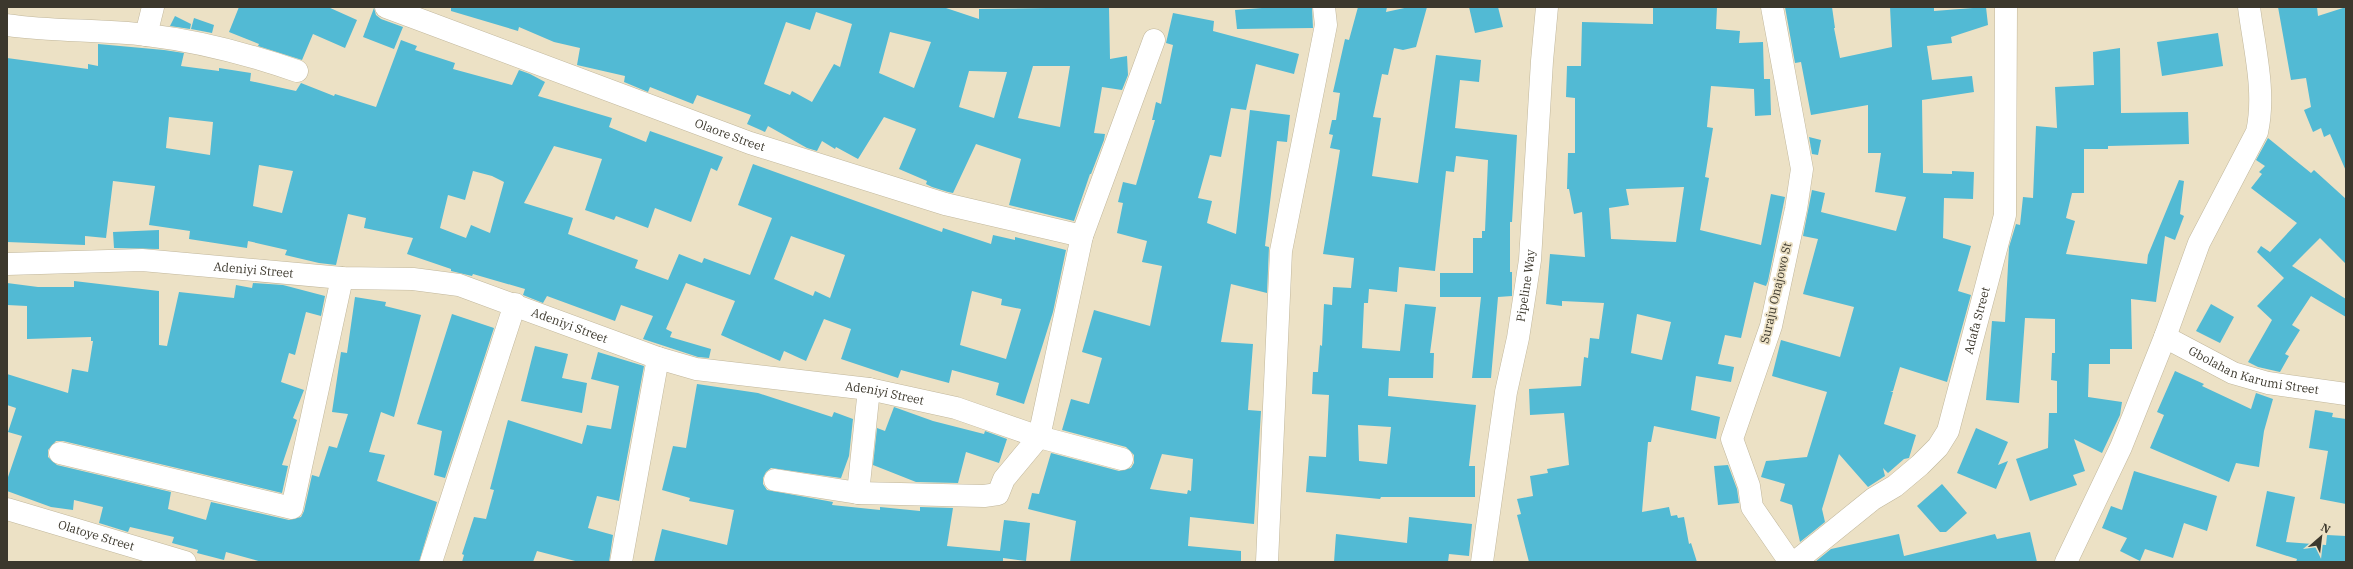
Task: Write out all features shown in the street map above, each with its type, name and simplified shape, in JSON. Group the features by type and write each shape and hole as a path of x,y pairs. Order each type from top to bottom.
{"street":[{"path":"146,35 153,7"},
{"name":"Olaore Street","path":"386,7 750,143 945,204 1082,236"},
{"path":"1267,562 1281,251 1326,25 1324,7"},
{"name":"Pipeline Way","path":"1482,562 1505,399 1530,260 1542,61 1547,7"},
{"name":"Suraju Onajowo St","path":"1772,7 1802,169 1796,209 1771,326 1732,439 1749,486 1752,507 1790,562"},
{"name":"Adafa Street","path":"1795,562 1872,499 1896,486 1938,447 1948,430 2005,214 2006,7"},
{"path":"2066,562 2121,447 2165,337 2199,243 2257,132 2260,117 2260,100 2249,7"},
{"path":"7,25 28,28 146,35 251,55 297,71"},
{"path":"775,480 858,493 984,496 998,494 1004,479 1039,437 1082,236 1154,40"},
{"name":"Adeniyi Street","path":"7,264 142,260 342,278 413,279 459,285 515,304 568,326 658,358 696,369 868,389 956,408 1039,437 1122,459"},
{"path":"60,453 292,508 342,278"},
{"path":"431,562 515,304"},
{"name":"Gbolahan Karumi Street","path":"2165,337 2232,373 2268,383 2346,394"},
{"path":"621,562 658,358"},
{"path":"858,493 868,389"},
{"name":"Olatoye Street","path":"7,509 185,562"}],"building":[{"path":"239,7 328,7 357,20 345,48 313,34 302,60 258,46 259,44 229,32"},
{"path":"451,7 943,7 979,19 979,9 1109,7 1110,59 1127,56 1128,75 1122,90 1102,87 1094,133 1105,134 1104,140 1090,174 1074,221 1009,205 1021,159 976,144 953,193 948,192 932,187 926,184 927,181 899,169 916,129 884,117 858,159 836,147 835,149 822,141 817,151 807,148 768,126 765,132 747,124 751,115 697,95 693,104 650,87 648,92 624,82 625,76 577,65 580,48 554,42 519,27 518,31 451,11","holes":["816,12 852,24 840,67 834,64 812,102 792,91 790,95 764,84 786,22 810,30","890,32 931,42 914,88 879,73","1033,66 1070,66 1060,127 1018,118","969,71 1007,72 994,118 959,107"]},
{"path":"1277,7 1312,7 1313,28 1237,29 1235,10"},
{"path":"1358,7 1387,7 1386,12 1409,7 1427,7 1416,47 1403,50 1394,48 1388,75 1382,74 1373,117 1381,118 1372,176 1418,183 1436,55 1481,60 1479,82 1460,80 1455,128 1517,135 1512,222 1510,222 1510,272 1512,272 1512,296 1498,297 1491,378 1472,378 1481,297 1440,297 1440,273 1473,273 1473,238 1482,238 1482,231 1485,231 1488,160 1456,156 1454,172 1446,171 1435,271 1399,267 1397,292 1369,289 1368,303 1364,303 1362,348 1400,351 1405,304 1436,307 1430,353 1434,353 1433,378 1389,378 1388,396 1476,405 1469,466 1475,466 1475,497 1381,497 1380,499 1306,492 1309,456 1326,457 1329,395 1312,394 1313,372 1318,372 1320,345 1322,346 1324,304 1332,305 1333,287 1351,288 1354,258 1323,254 1340,150 1330,148 1333,135 1329,134 1332,120 1336,120 1340,93 1333,92 1345,39 1349,40","holes":["1358,425 1391,427 1387,464 1359,461"]},
{"path":"1469,7 1498,7 1503,27 1475,33"},
{"path":"1653,7 1717,7 1716,29 1740,31 1739,43 1763,42 1764,79 1770,79 1771,115 1755,116 1754,89 1711,86 1707,127 1713,128 1705,177 1709,178 1700,230 1761,245 1771,194 1785,197 1768,281 1766,286 1754,282 1741,338 1725,335 1718,364 1734,367 1731,382 1696,376 1691,410 1720,417 1716,439 1654,426 1651,442 1648,442 1642,512 1669,507 1671,516 1677,515 1678,518 1684,517 1689,544 1691,543 1697,562 1529,562 1517,515 1521,514 1517,499 1533,496 1530,476 1548,473 1547,469 1569,465 1564,413 1530,415 1529,389 1581,386 1584,357 1588,358 1590,338 1599,339 1604,303 1562,301 1562,306 1546,304 1550,254 1585,257 1582,212 1574,214 1569,189 1567,189 1568,153 1575,153 1575,98 1566,97 1567,66 1581,66 1582,22 1653,24","holes":["1684,187 1676,242 1611,239 1609,208 1629,205 1626,189","1637,314 1671,322 1662,360 1631,353"]},
{"path":"1785,7 1832,7 1834,28 1840,58 1892,47 1890,7 1934,7 1934,11 1986,7 1988,25 1951,37 1952,43 1927,46 1932,80 1972,76 1974,92 1922,100 1923,173 1952,174 1952,171 1974,172 1973,199 1944,198 1943,238 1971,246 1958,291 1971,295 1947,382 1900,367 1893,391 1890,391 1893,392 1884,424 1916,435 1909,458 1904,459 1888,473 1883,468 1885,476 1868,487 1839,454 1822,509 1825,522 1800,542 1792,505 1780,501 1785,484 1761,477 1766,461 1807,457 1827,392 1772,376 1781,340 1840,357 1854,307 1803,294 1818,239 1803,236 1812,190 1825,193 1821,212 1896,231 1906,197 1875,192 1881,153 1868,153 1868,105 1811,115 1801,62 1795,63"},
{"path":"2278,7 2317,7 2318,16 2346,7 2346,171 2330,134 2324,137 2321,128 2313,132 2304,110 2311,107 2306,78 2291,80"},
{"path":"374,8 376,15 381,19 403,27 394,49 363,37"},
{"path":"1173,13 1214,21 1213,31 1299,54 1294,74 1256,64 1246,110 1231,108 1221,157 1210,155 1198,198 1212,201 1207,223 1236,234 1250,110 1290,115 1287,142 1277,141 1265,246 1269,247 1267,293 1231,284 1221,342 1253,344 1248,410 1261,411 1254,524 1190,517 1188,546 1241,551 1241,562 1070,562 1076,521 1028,509 1032,493 1039,494 1051,453 1119,471 1131,468 1134,463 1134,455 1126,447 1062,430 1071,399 1089,404 1102,358 1082,352 1094,310 1150,326 1162,266 1142,262 1147,241 1117,233 1123,203 1118,202 1123,182 1136,185 1155,120 1152,120 1156,102 1161,104 1173,45 1166,43","holes":["1162,454 1193,459 1191,491 1188,490 1187,494 1150,489"]},
{"path":"175,16 191,24 190,29 170,26"},
{"path":"194,18 214,25 212,33 191,29"},
{"path":"2218,33 2223,66 2162,76 2157,42"},
{"path":"401,40 417,46 415,50 455,63 453,69 512,85 519,70 530,74 545,82 538,96 612,118 609,127 646,142 650,131 723,157 717,171 711,168 691,222 655,208 648,228 616,216 614,220 585,210 602,159 554,146 524,203 573,218 568,234 638,260 635,268 668,280 679,254 702,263 704,258 750,275 772,218 738,205 753,164 942,232 943,228 991,244 993,235 1015,240 1015,237 1066,250 1053,312 1024,404 996,395 999,383 952,370 949,383 901,370 898,378 841,359 851,329 824,319 806,361 784,351 780,361 721,335 735,301 686,283 666,329 672,332 670,337 711,349 709,358 698,357 643,339 653,316 621,305 615,321 547,296 543,303 523,295 525,289 473,274 472,276 451,271 451,269 407,254 413,238 364,228 366,218 348,214 336,265 319,263 285,255 287,250 248,241 247,248 189,239 190,231 149,225 155,186 113,181 106,238 85,236 85,245 7,242 7,58 88,69 88,64 98,66 98,44 164,50 184,53 181,66 219,71 219,68 251,73 250,81 296,91 301,83 334,96 335,94 376,107","holes":["169,117 213,122 210,155 166,148","259,165 293,171 282,213 253,206","473,171 492,176 504,182 490,233 471,225 466,238 440,228 448,195 465,200","791,236 845,255 830,298 815,291 813,296 774,279","972,291 1002,299 1001,305 1021,309 1006,359 960,345"]},
{"path":"2120,48 2121,113 2188,112 2189,144 2108,146 2108,149 2084,149 2084,193 2072,193 2066,218 2075,221 2066,254 2147,264 2148,255 2179,180 2184,181 2180,214 2184,216 2175,240 2165,236 2156,302 2131,299 2132,349 2110,349 2110,364 2089,364 2088,397 2122,402 2120,415 2102,453 2074,439 2085,471 2073,475 2077,485 2030,501 2016,459 2048,448 2049,413 2057,413 2057,381 2051,380 2052,353 2055,353 2055,319 2025,318 2019,403 1986,400 1992,321 2005,322 2009,247 2016,224 2020,225 2023,197 2033,198 2036,126 2057,128 2055,87 2094,85 2093,52"},
{"path":"1809,137 1821,140 1818,155 1812,154"},
{"path":"2268,138 2311,173 2314,170 2346,199 2346,264 2320,238 2292,266 2346,299 2346,317 2311,296 2292,325 2300,330 2285,354 2289,356 2280,372 2258,367 2248,362 2272,320 2257,306 2284,278 2257,252 2261,246 2270,252 2297,223 2251,188 2262,174 2259,172 2265,166 2256,160"},
{"path":"159,230 159,249 114,248 113,232"},
{"path":"74,281 159,291 159,345 167,346 179,292 234,298 236,285 252,288 253,283 283,285 325,296 321,316 306,312 295,355 289,353 281,382 304,390 293,418 297,420 282,465 288,466 282,493 63,441 56,441 48,450 48,457 57,465 171,492 168,509 206,520 211,502 289,520 301,517 304,511 312,475 319,477 329,446 337,448 348,414 332,412 341,352 347,353 355,297 386,302 385,306 421,315 394,417 381,412 369,452 385,455 377,481 437,502 419,562 262,562 226,552 224,560 197,553 198,550 172,543 174,537 130,527 128,532 99,523 103,507 74,500 73,510 51,507 7,491 7,480 22,436 8,432 16,408 7,405 7,374 68,393 72,369 88,372 93,341 91,341 91,337 27,339 27,306 7,305 7,283 38,287 74,287"},
{"path":"2211,304 2234,317 2220,343 2196,331"},
{"path":"452,314 494,328 445,478 434,475 442,431 417,424"},
{"path":"535,346 568,354 562,378 587,383 582,413 521,401"},
{"path":"598,352 644,366 619,501 597,496 588,528 613,535 609,562 579,562 537,551 533,562 462,562 464,555 462,554 474,517 486,519 494,490 490,489 508,420 582,444 587,425 611,429 619,386 591,379"},
{"path":"2175,371 2204,384 2202,386 2251,409 2256,393 2273,399 2264,431 2259,467 2236,463 2229,482 2150,448 2164,415 2157,412"},
{"path":"697,384 758,393 832,417 834,412 853,419 849,456 841,478 771,468 766,472 763,478 763,484 767,490 833,502 832,505 880,510 880,507 920,511 920,507 953,508 947,546 1000,551 1004,520 1030,523 1026,561 1003,558 1003,562 654,562 662,529 727,545 734,510 689,501 690,498 662,490 673,446 686,448"},
{"path":"894,407 933,421 984,434 985,431 1007,439 999,463 966,452 958,483 916,482 873,465 877,428 885,431"},
{"path":"2315,410 2333,413 2332,417 2346,419 2346,504 2320,499 2328,451 2309,448"},
{"path":"1976,428 2008,442 1998,465 2008,461 1996,489 1957,473"},
{"path":"1728,465 1737,489 1739,503 1718,505 1714,466"},
{"path":"2134,471 2217,496 2207,531 2184,523 2173,558 2145,549 2140,561 2120,551 2127,538 2102,528 2111,506 2122,510"},
{"path":"1942,484 1967,513 1946,532 1940,532 1917,506"},
{"path":"2267,491 2295,497 2286,542 2326,545 2327,535 2346,536 2346,562 2296,562 2297,559 2256,546"},
{"path":"1409,517 1472,524 1469,556 1449,554 1448,562 1334,562 1336,534 1407,543"},
{"path":"2030,532 2037,562 1815,562 1831,549 1899,534 1904,556 1995,534 1997,539"}]}
